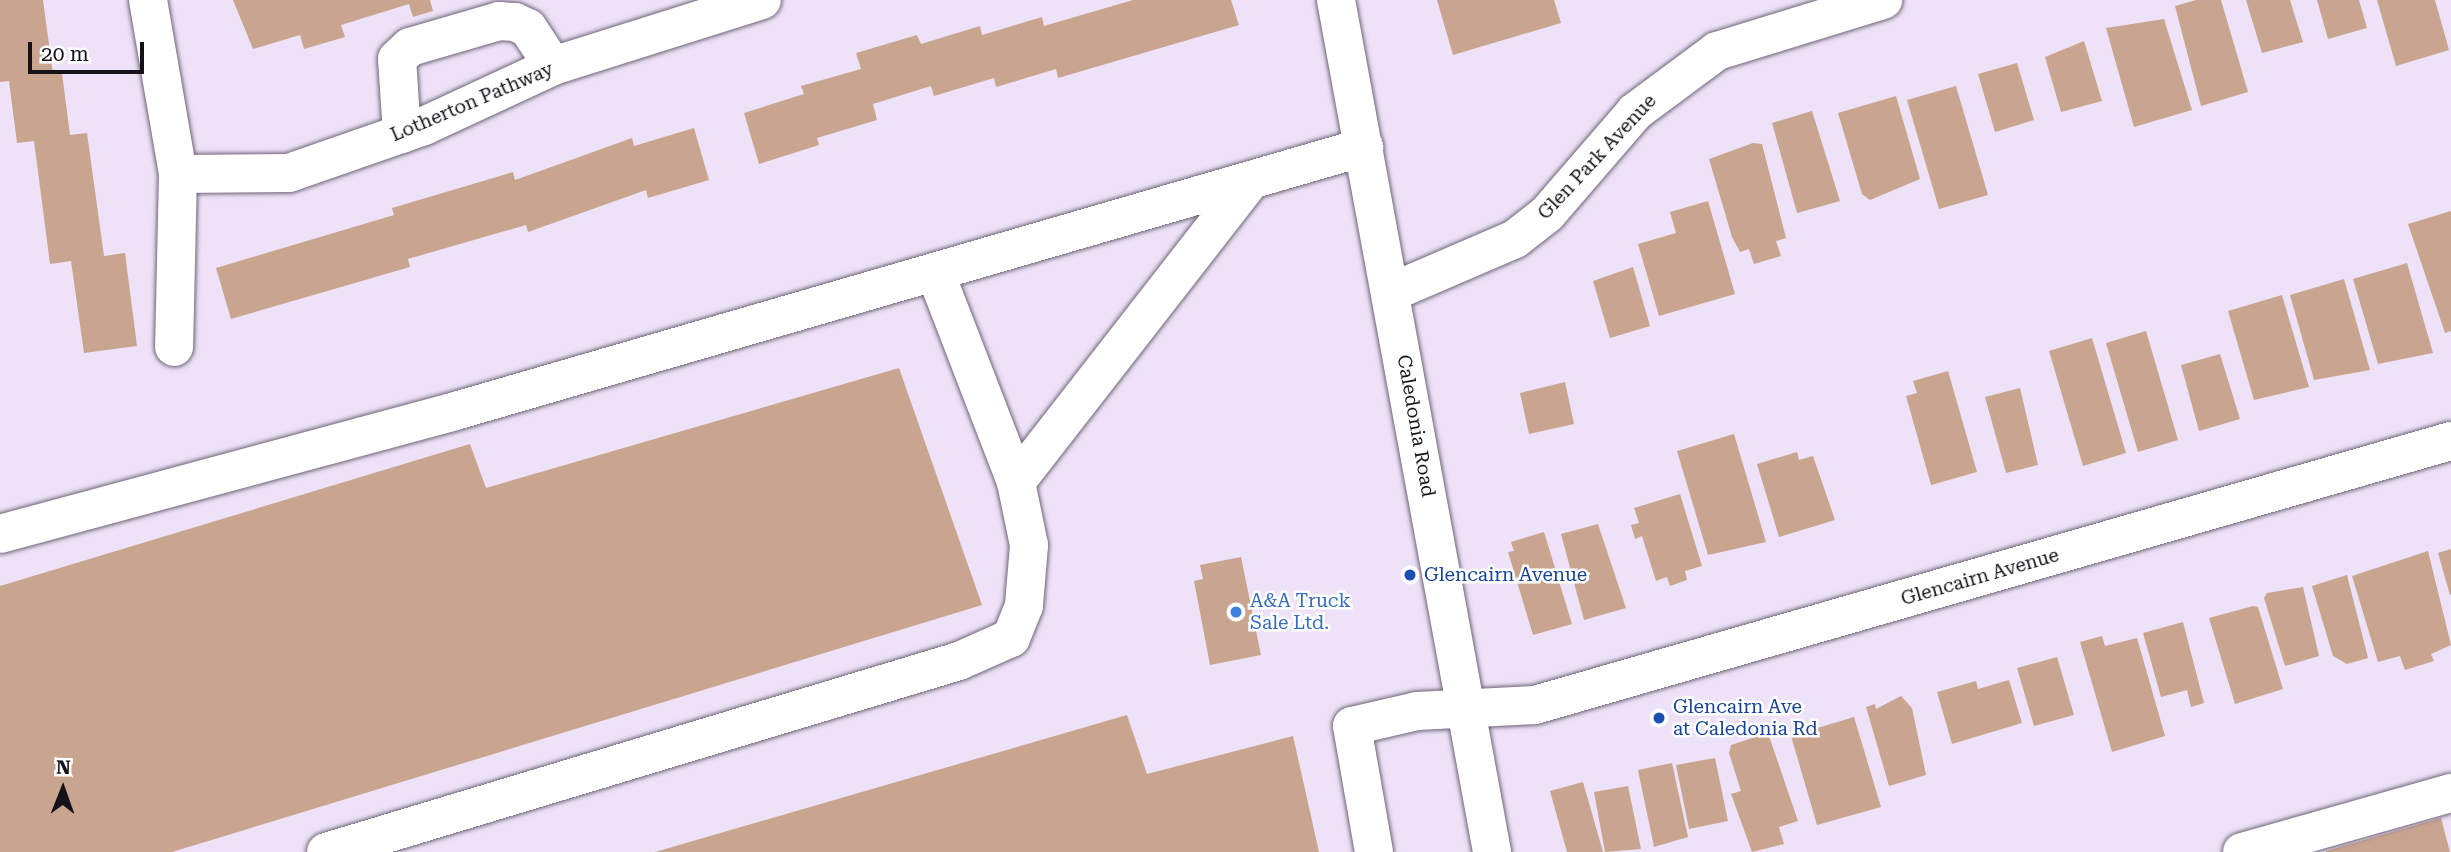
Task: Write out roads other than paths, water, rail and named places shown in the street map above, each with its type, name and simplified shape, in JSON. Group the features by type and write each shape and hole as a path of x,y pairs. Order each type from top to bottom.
{"street":[{"path":"148,0 178,174 173,347"},
{"name":"Lotherton Pathway","path":"178,174 289,173 402,134 553,66 762,0"},
{"name":"Caledonia Road","path":"1336,0 1392,292 1492,852"},
{"name":"Glen Park Avenue","path":"1392,292 1515,239 1547,214 1635,112 1717,51 1883,0"},
{"path":"402,134 397,59 410,47 499,21 515,22 528,28 553,66"},
{"path":"0,534 935,272 1364,147"},
{"path":"1016,482 1250,181"},
{"path":"326,852 958,661 1011,638 1024,605 1029,545 1016,482 935,272"},
{"name":"Glencairn Avenue","path":"1374,852 1352,726 1417,711 1535,705 2451,441"},
{"path":"2242,852 2451,793"}],"place":[{"name":"Glencairn Avenue","path":"1410,575"},
{"name":"A&A Truck Sale Ltd.","path":"1236,612"},
{"name":"Glencairn Ave at Caledonia Rd","path":"1659,718"}]}
